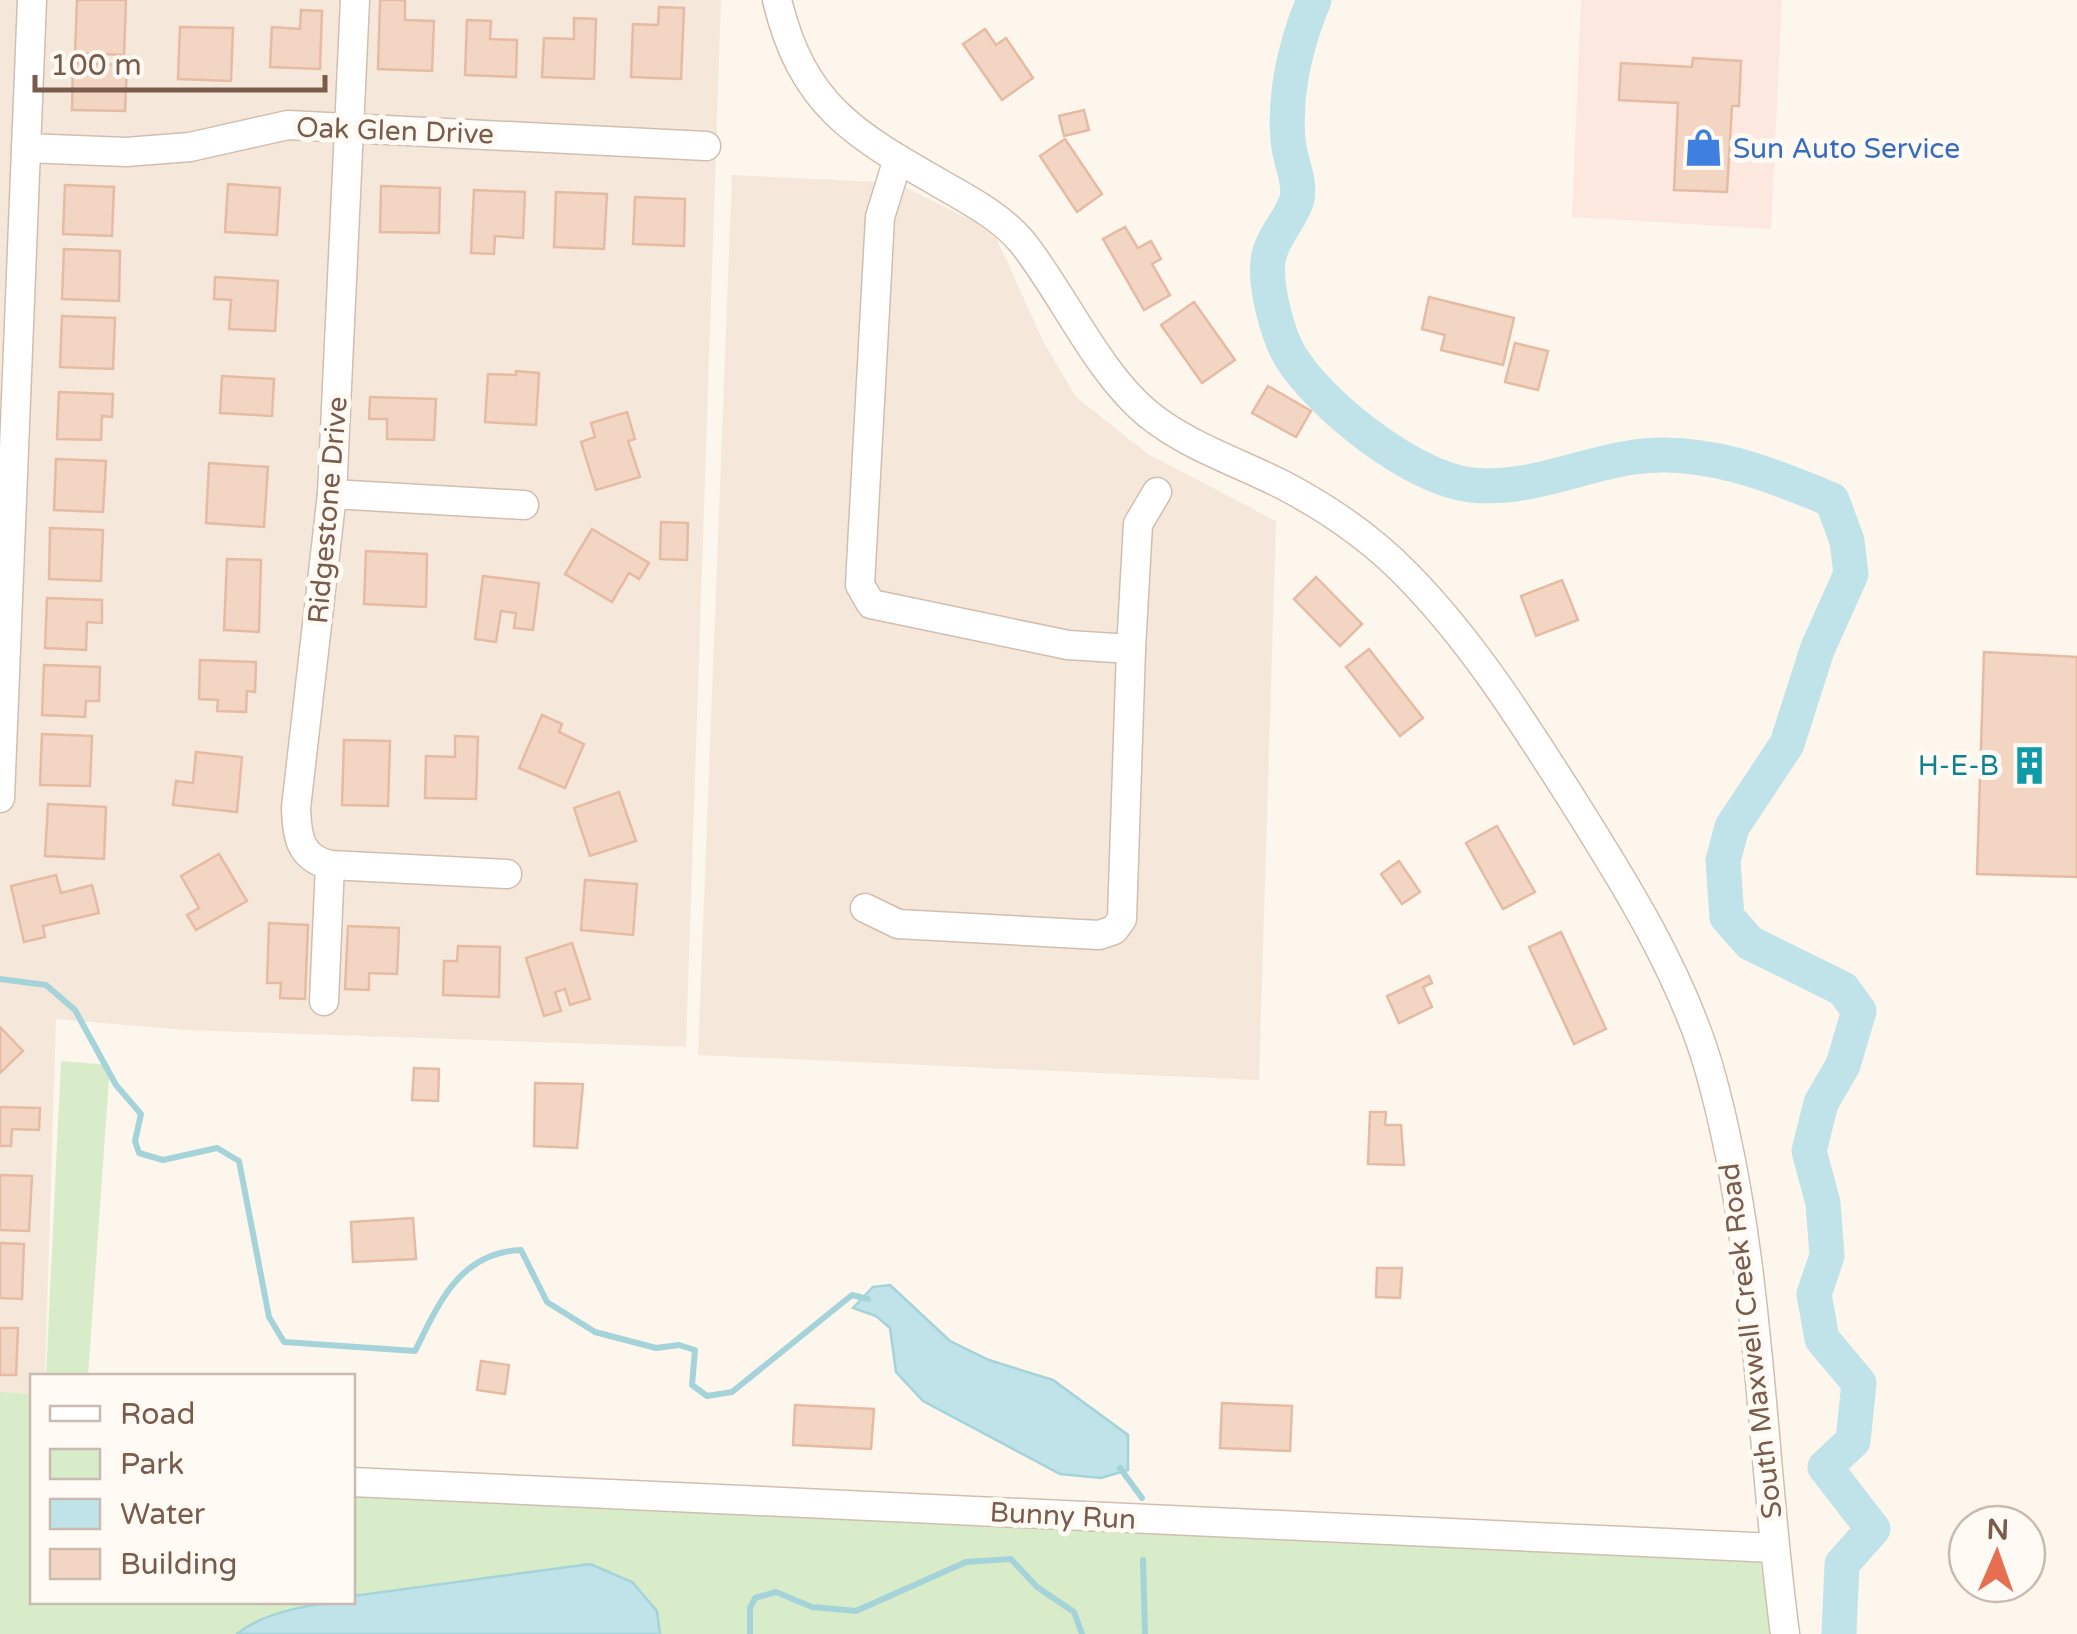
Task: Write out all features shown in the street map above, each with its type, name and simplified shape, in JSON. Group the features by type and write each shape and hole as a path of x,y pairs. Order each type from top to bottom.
{"street":[{"path":"0,798 32,0"},
{"name":"Ridgestone Drive","path":"330,865 316,862 302,848 296,808 332,494 355,0"},
{"name":"South Maxwell Creek Road","path":"778,0 793,49 816,96 851,127 991,214 1020,240 1080,329 1145,412 1195,446 1285,486 1363,536 1406,574 1456,630 1536,742 1618,873 1662,959 1710,1070 1737,1198 1758,1357 1785,1634"},
{"name":"Oak Glen Drive","path":"26,148 126,152 190,148 288,124 706,146"},
{"path":"898,159 884,194 878,233 860,586 871,604 1068,645 1131,649"},
{"path":"865,908 898,924 1098,934 1114,930 1122,919 1138,524 1157,492"},
{"path":"332,494 524,504"},
{"path":"324,1001 330,865 507,874"},
{"name":"Bunny Run","path":"355,1482 1774,1548"}],"shaded area":[{"path":"0,0 721,0 686,1047 185,1030 56,1019 45,1374 30,1374 30,1394 0,1392"},
{"path":"1581,0 1782,0 1771,229 1572,217"},
{"path":"732,175 897,183 993,231 1045,345 1076,397 1148,454 1276,521 1259,1080 698,1055"}],"green space":[{"path":"61,1061 110,1065 88,1374 46,1374"},
{"path":"0,1392 30,1394 30,1604 355,1604 355,1496 1760,1556 1771,1634 0,1634"}],"water":[{"path":"890,1285 950,1341 989,1360 1053,1380 1128,1435 1128,1470 1101,1478 1060,1474 923,1401 896,1372 890,1328 876,1316 853,1308 873,1287"},
{"path":"590,1564 632,1582 657,1611 660,1634 237,1634 262,1619 308,1606 355,1604 355,1596"}],"building":[{"path":"77,0 126,0 124,55 75,53"},
{"path":"380,0 405,0 405,20 434,21 432,71 378,69"},
{"path":"659,7 684,8 681,79 631,77 633,24 658,25"},
{"path":"301,10 322,11 320,69 270,67 272,27 300,29"},
{"path":"574,18 596,19 594,79 542,77 544,38 574,39"},
{"path":"467,20 491,21 490,39 517,40 516,77 465,75"},
{"path":"180,27 233,28 231,81 178,79"},
{"path":"985,29 996,45 1006,38 1033,78 1002,100 963,44"},
{"name":"Sun Auto Service","path":"1693,58 1741,61 1739,106 1732,106 1727,192 1674,190 1678,103 1619,100 1621,63 1692,67"},
{"path":"73,63 127,65 125,111 72,110"},
{"path":"1084,110 1089,130 1064,136 1059,116"},
{"path":"1065,139 1102,194 1077,212 1040,156"},
{"path":"228,184 280,188 277,235 225,232"},
{"path":"65,185 114,187 112,236 63,234"},
{"path":"381,186 440,188 439,233 380,232"},
{"path":"474,190 525,192 523,238 495,236 494,254 471,253"},
{"path":"556,192 607,194 604,249 554,247"},
{"path":"635,197 685,199 684,246 633,244"},
{"path":"1125,227 1138,248 1151,241 1161,259 1152,264 1170,295 1144,310 1103,239"},
{"path":"64,249 120,251 119,301 62,299"},
{"path":"215,277 278,281 275,331 229,329 231,300 214,299"},
{"path":"1429,297 1514,318 1503,365 1441,350 1445,335 1422,329"},
{"path":"1194,302 1235,360 1202,383 1161,325"},
{"path":"62,316 115,318 113,369 60,367"},
{"path":"1515,343 1548,351 1538,390 1505,382"},
{"path":"516,371 539,373 536,425 485,422 488,374 516,375"},
{"path":"222,376 274,379 272,416 220,413"},
{"path":"1268,386 1311,411 1296,437 1252,413"},
{"path":"59,392 113,394 112,417 102,416 101,440 57,439"},
{"path":"370,397 436,399 434,440 387,439 387,419 369,419"},
{"path":"627,412 635,439 628,441 640,477 596,490 581,442 595,437 591,423"},
{"path":"56,459 106,461 103,512 54,510"},
{"path":"209,463 268,467 264,527 206,523"},
{"path":"661,522 688,523 687,560 660,559"},
{"path":"50,528 103,530 101,581 49,579"},
{"path":"592,529 649,563 639,579 629,573 612,602 565,574"},
{"path":"366,551 427,554 426,607 364,604"},
{"path":"227,559 261,560 259,632 224,630"},
{"path":"483,576 539,583 533,630 514,628 516,613 501,611 496,642 475,639"},
{"path":"1316,577 1362,624 1340,646 1294,599"},
{"path":"1562,580 1578,620 1536,636 1521,596"},
{"path":"47,598 102,600 102,623 87,622 86,650 45,648"},
{"path":"1369,649 1423,718 1400,736 1346,667"},
{"name":"H-E-B","path":"1984,652 2077,657 2077,877 1977,874"},
{"path":"200,660 256,662 255,692 247,691 246,712 217,711 218,700 199,699"},
{"path":"44,665 100,667 99,701 86,701 85,717 42,715"},
{"path":"542,715 562,724 559,732 584,744 565,788 519,768"},
{"path":"42,734 92,736 90,786 40,785"},
{"path":"455,736 478,737 476,799 425,798 426,756 455,757"},
{"path":"344,740 390,741 388,806 342,805"},
{"path":"196,752 242,757 237,812 173,805 176,781 193,783"},
{"path":"619,792 636,841 590,856 574,808"},
{"path":"48,804 106,807 104,859 45,856"},
{"path":"1497,826 1535,892 1503,909 1466,843"},
{"path":"219,854 247,901 196,930 187,915 199,908 181,876"},
{"path":"1399,861 1420,892 1402,904 1381,874"},
{"path":"56,875 61,893 92,885 99,913 43,926 45,937 24,942 11,886"},
{"path":"585,880 637,884 633,935 581,930"},
{"path":"269,923 308,925 305,999 280,998 281,983 267,983"},
{"path":"348,926 399,928 397,974 369,973 369,990 345,989"},
{"path":"1561,932 1606,1029 1574,1044 1529,947"},
{"path":"572,943 590,999 570,1005 565,989 555,992 561,1011 544,1016 526,958"},
{"path":"458,946 500,947 499,997 443,995 444,961 457,961"},
{"path":"1429,976 1432,983 1423,987 1432,1007 1399,1023 1387,996"},
{"path":"0,1027 23,1051 0,1073"},
{"path":"414,1068 439,1069 438,1101 412,1100"},
{"path":"535,1083 583,1084 577,1148 534,1146"},
{"path":"0,1107 40,1108 39,1130 12,1129 11,1146 0,1146"},
{"path":"1370,1112 1386,1112 1385,1125 1401,1125 1404,1165 1368,1164"},
{"path":"0,1175 32,1176 29,1231 0,1230"},
{"path":"413,1218 416,1259 353,1262 351,1222"},
{"path":"0,1243 24,1244 22,1299 0,1298"},
{"path":"1377,1268 1402,1268 1400,1298 1376,1297"},
{"path":"0,1328 18,1328 16,1375 0,1375"},
{"path":"481,1361 509,1365 505,1394 477,1390"},
{"path":"1222,1403 1292,1406 1290,1451 1220,1448"},
{"path":"795,1405 874,1409 871,1449 793,1445"}],"waterway":[{"path":"1314,0 1297,50 1288,104 1288,140 1297,199 1273,245 1268,284 1285,346 1304,376 1323,396 1370,437 1422,469 1448,479 1492,486 1534,481 1634,457 1710,459 1760,472 1832,500 1847,541 1851,574 1817,650 1787,744 1732,827 1723,861 1727,917 1750,943 1843,989 1859,1011 1843,1065 1821,1103 1809,1151 1823,1203 1827,1256 1814,1294 1822,1339 1859,1383 1853,1441 1825,1467 1873,1529 1842,1564 1839,1634"},
{"path":"0,979 46,985 75,1010 116,1085 141,1114 135,1141 139,1153 163,1160 217,1148 239,1161 269,1317 284,1342 415,1351 443,1298 467,1270 500,1253 521,1250 547,1302 595,1332 656,1348 679,1345 695,1350 692,1385 707,1396 732,1392 852,1295 868,1299"},
{"path":"1120,1468 1142,1498"},
{"path":"750,1634 750,1608 755,1598 776,1592 812,1607 856,1611 966,1562 1011,1559 1037,1587 1074,1612 1082,1634"},
{"path":"1143,1560 1145,1634"}],"place":[{"name":"Sun Auto Service","path":"1703,148"},
{"name":"H-E-B","path":"2029,765"}]}
